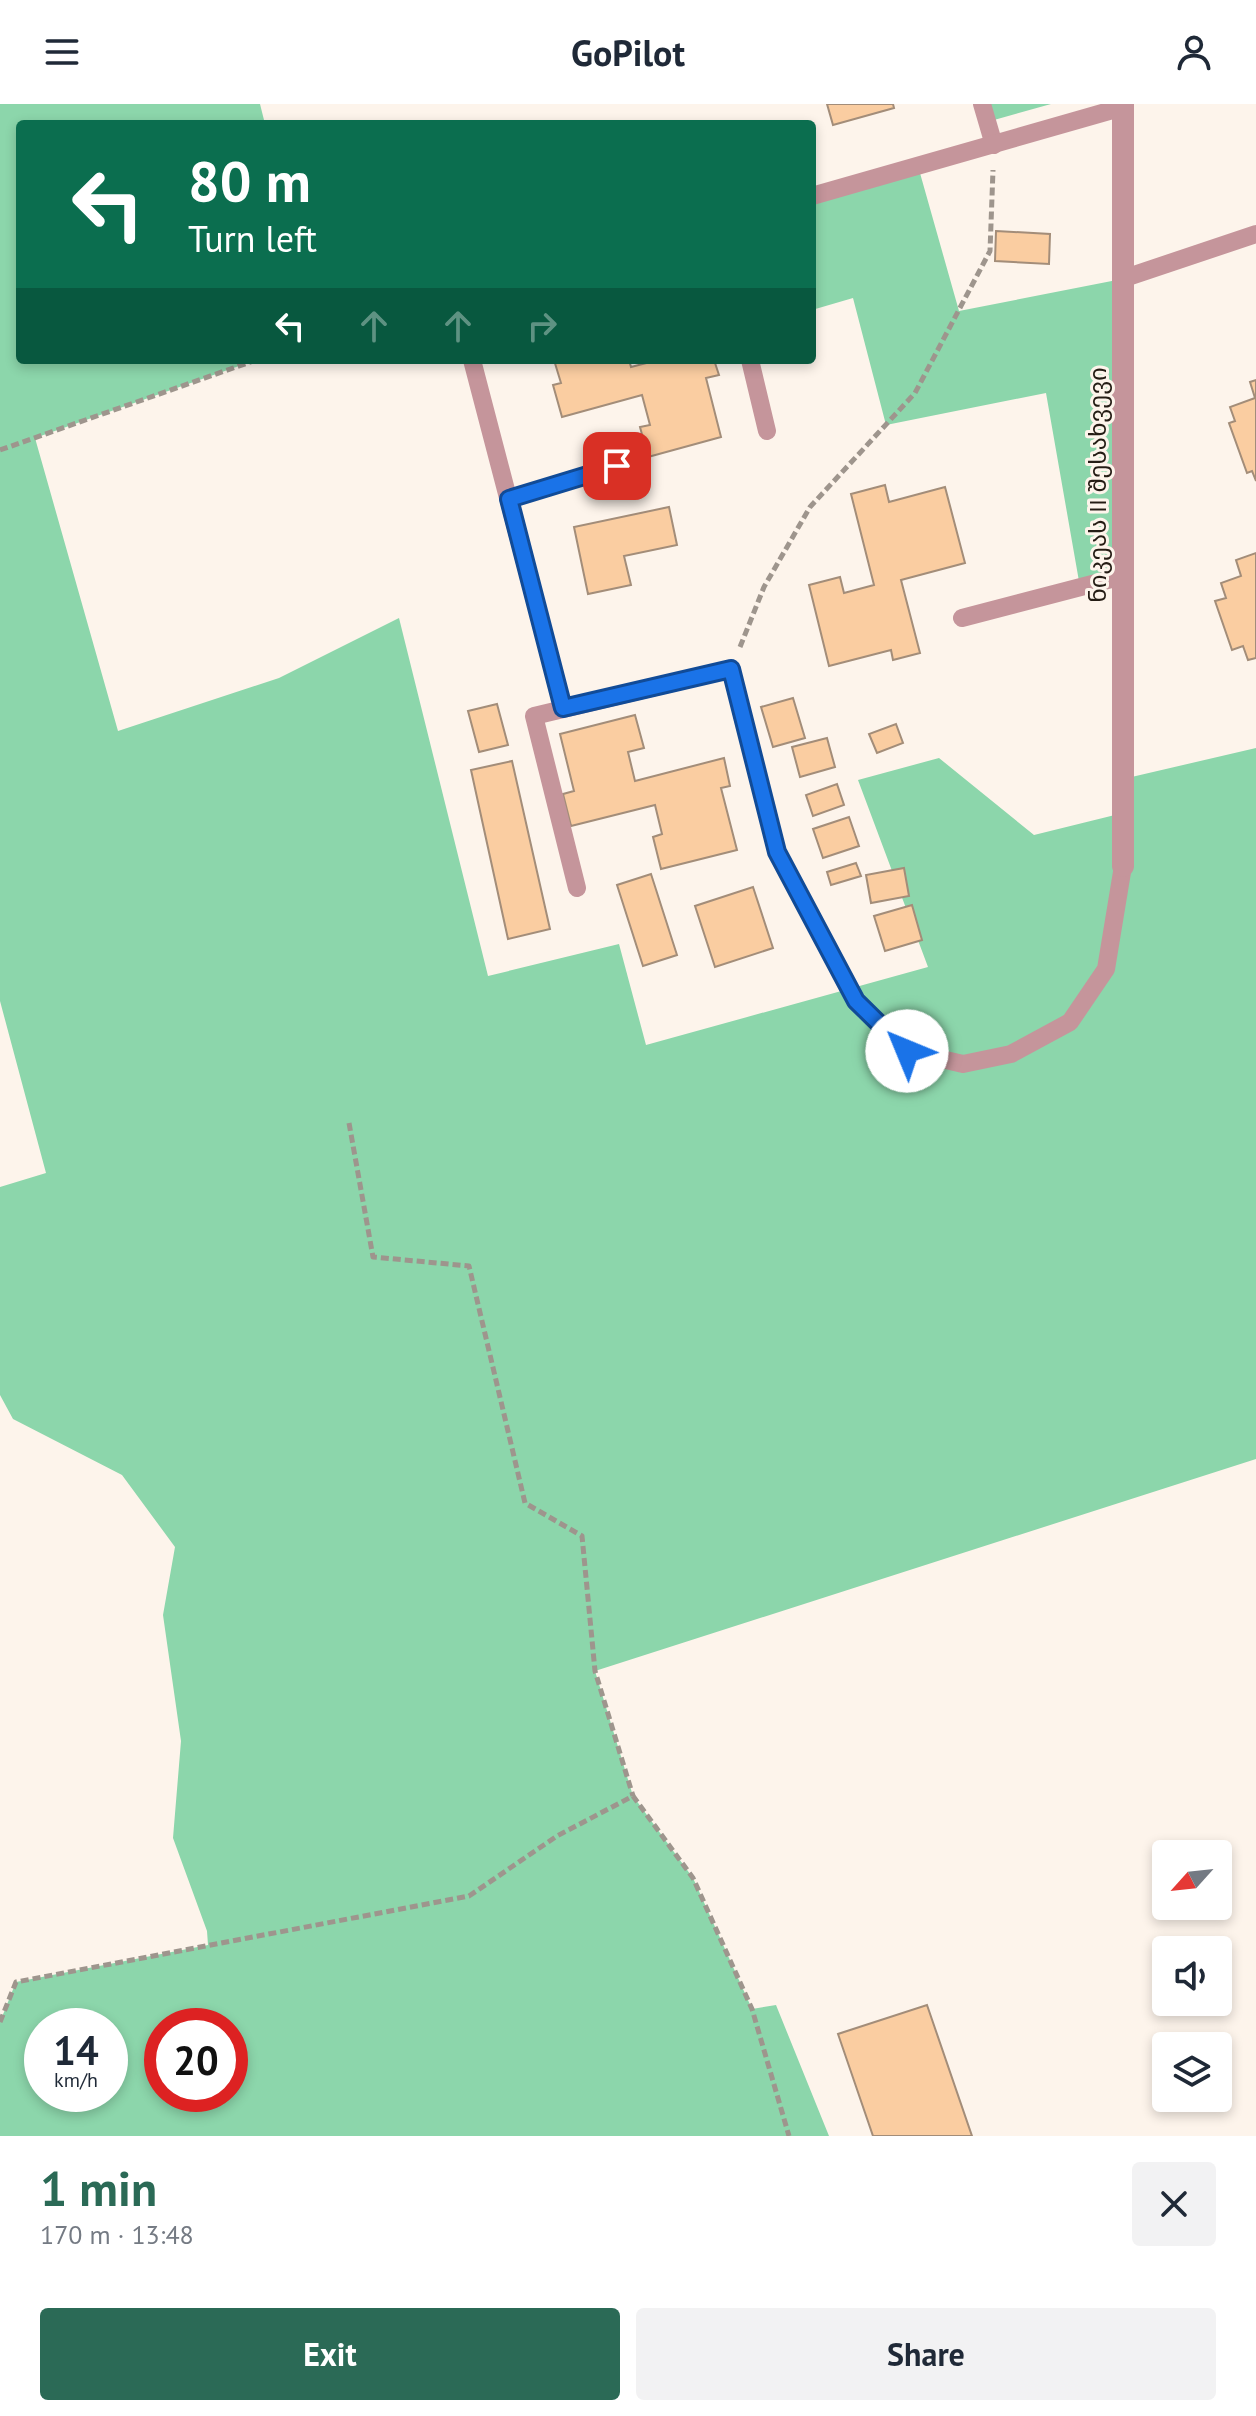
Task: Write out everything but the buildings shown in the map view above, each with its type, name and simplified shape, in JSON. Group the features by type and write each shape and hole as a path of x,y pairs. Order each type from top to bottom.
{"street":[{"name":"ნიკეას II შესახვევი","path":"1123,106 1123,866"}],"lane":[{"path":"982,104 994,145"},
{"path":"816,195 1123,106"},
{"path":"1122,279 1256,234"},
{"path":"473,364 563,708"},
{"path":"751,364 767,431"},
{"path":"509,499 617,466"},
{"path":"962,618 1123,576"},
{"path":"577,888 534,716 731,669 777,852 856,1001 907,1051 963,1064 1011,1054 1070,1022 1106,969 1123,866"}],"path":[{"path":"731,669 764,587 810,507 915,393 990,251 994,145"},
{"path":"0,450 245,364"},
{"path":"349,1123 373,1257 469,1266 525,1503 582,1536 595,1671 633,1796 693,1878 752,2009 789,2136"},
{"path":"0,2022 16,1982 469,1896 557,1836 633,1796"}],"green space":[{"path":"0,104 260,104 264,120 16,120 16,364 245,364 35,438 118,731 279,678 399,618 488,976 619,944 646,1045 928,967 858,780 939,758 1034,835 1123,813 1123,779 1256,748 1256,1459 595,1671 633,1796 693,1878 752,2009 776,2005 829,2136 0,2136 0,2022 16,1982 208,1945 207,1931 173,1838 181,1741 163,1615 175,1547 122,1475 13,1419 0,1395 0,1187 46,1173 0,1001"},
{"path":"989,104 1051,104 994,120"},
{"path":"918,166 959,311 1122,279 1123,576 1080,587 1046,393 886,425 853,298 816,309 816,195"}],"route":[{"path":"617,466 509,499 563,708 731,669 777,852 856,1001 907,1051"}]}
